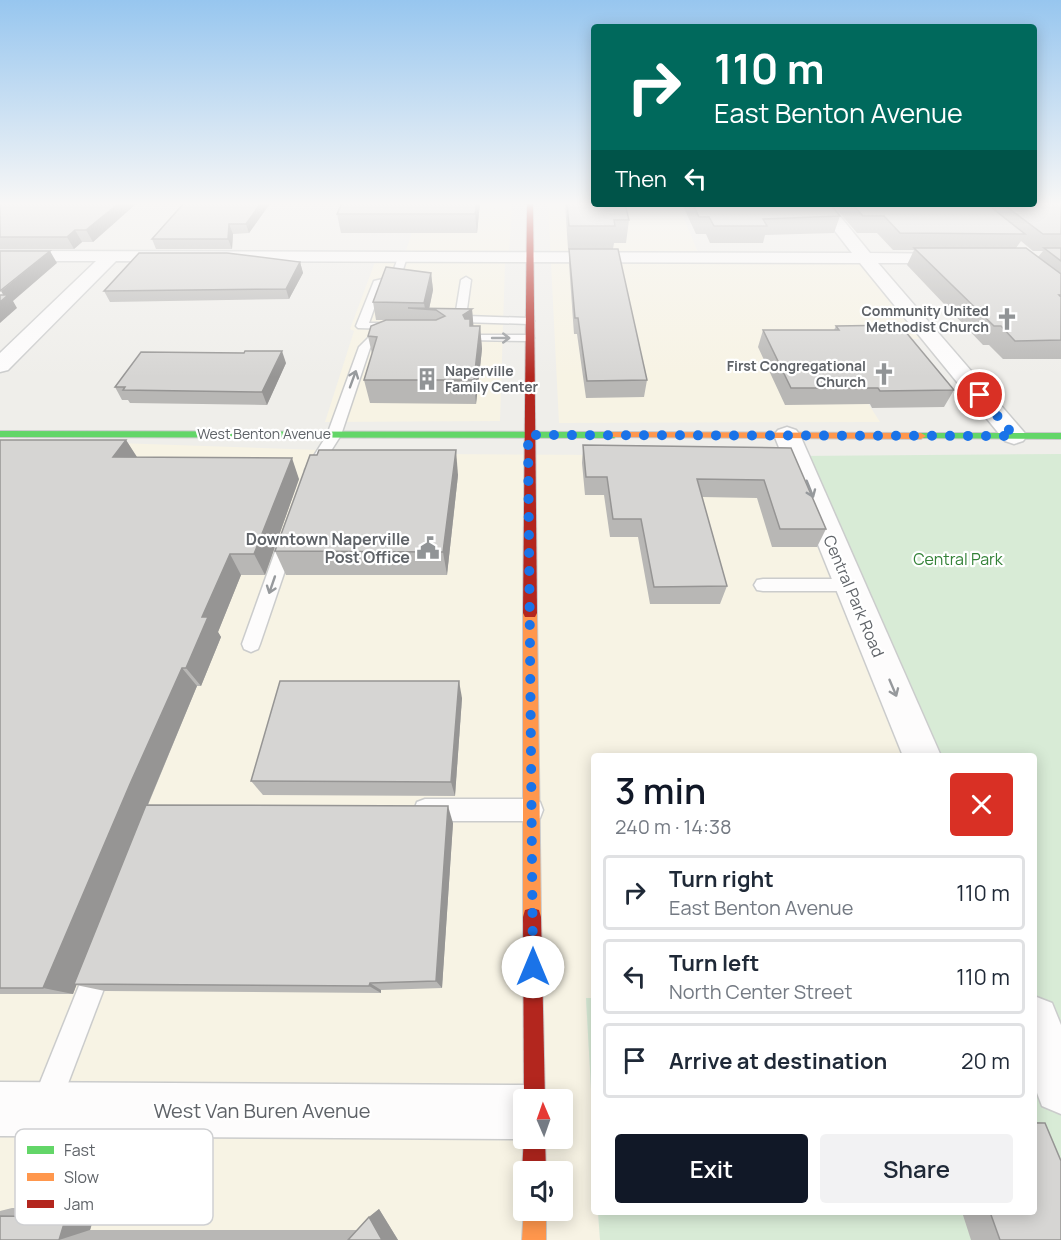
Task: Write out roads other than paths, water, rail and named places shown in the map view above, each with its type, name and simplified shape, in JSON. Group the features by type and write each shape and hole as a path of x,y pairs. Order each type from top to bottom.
{"main road":[{"path":"530,261 528,435 534,1089"},
{"name":"West Benton Avenue","path":"0,434 1061,436"},
{"path":"534,1221 534,1240"}],"street":[{"path":"0,365 106,261"},
{"path":"866,261 1014,436"},
{"name":"Central Park Road","path":"788,435 921,753"},
{"path":"1037,1028 1061,1087"},
{"name":"West Van Buren Avenue","path":"22,1109 513,1112"}],"lane":[{"path":"307,484 315,462 334,435 365,347 372,340 406,332 362,326 379,281 395,279 401,261"},
{"path":"460,319 466,280"},
{"path":"436,326 447,326 460,319 529,321"},
{"path":"473,338 528,338"},
{"path":"251,644 292,527"},
{"path":"763,585 849,585"},
{"path":"399,809 532,810"},
{"path":"22,1109 109,942"}],"place":[{"name":"Community United Methodist Church","path":"1007,319"},
{"name":"First Congregational Church","path":"884,374"},
{"name":"Naperville Family Center","path":"427,379"},
{"name":"Downtown Naperville Post Office","path":"428,548"}],"park label":[{"name":"Central Park","path":"958,559"}]}
